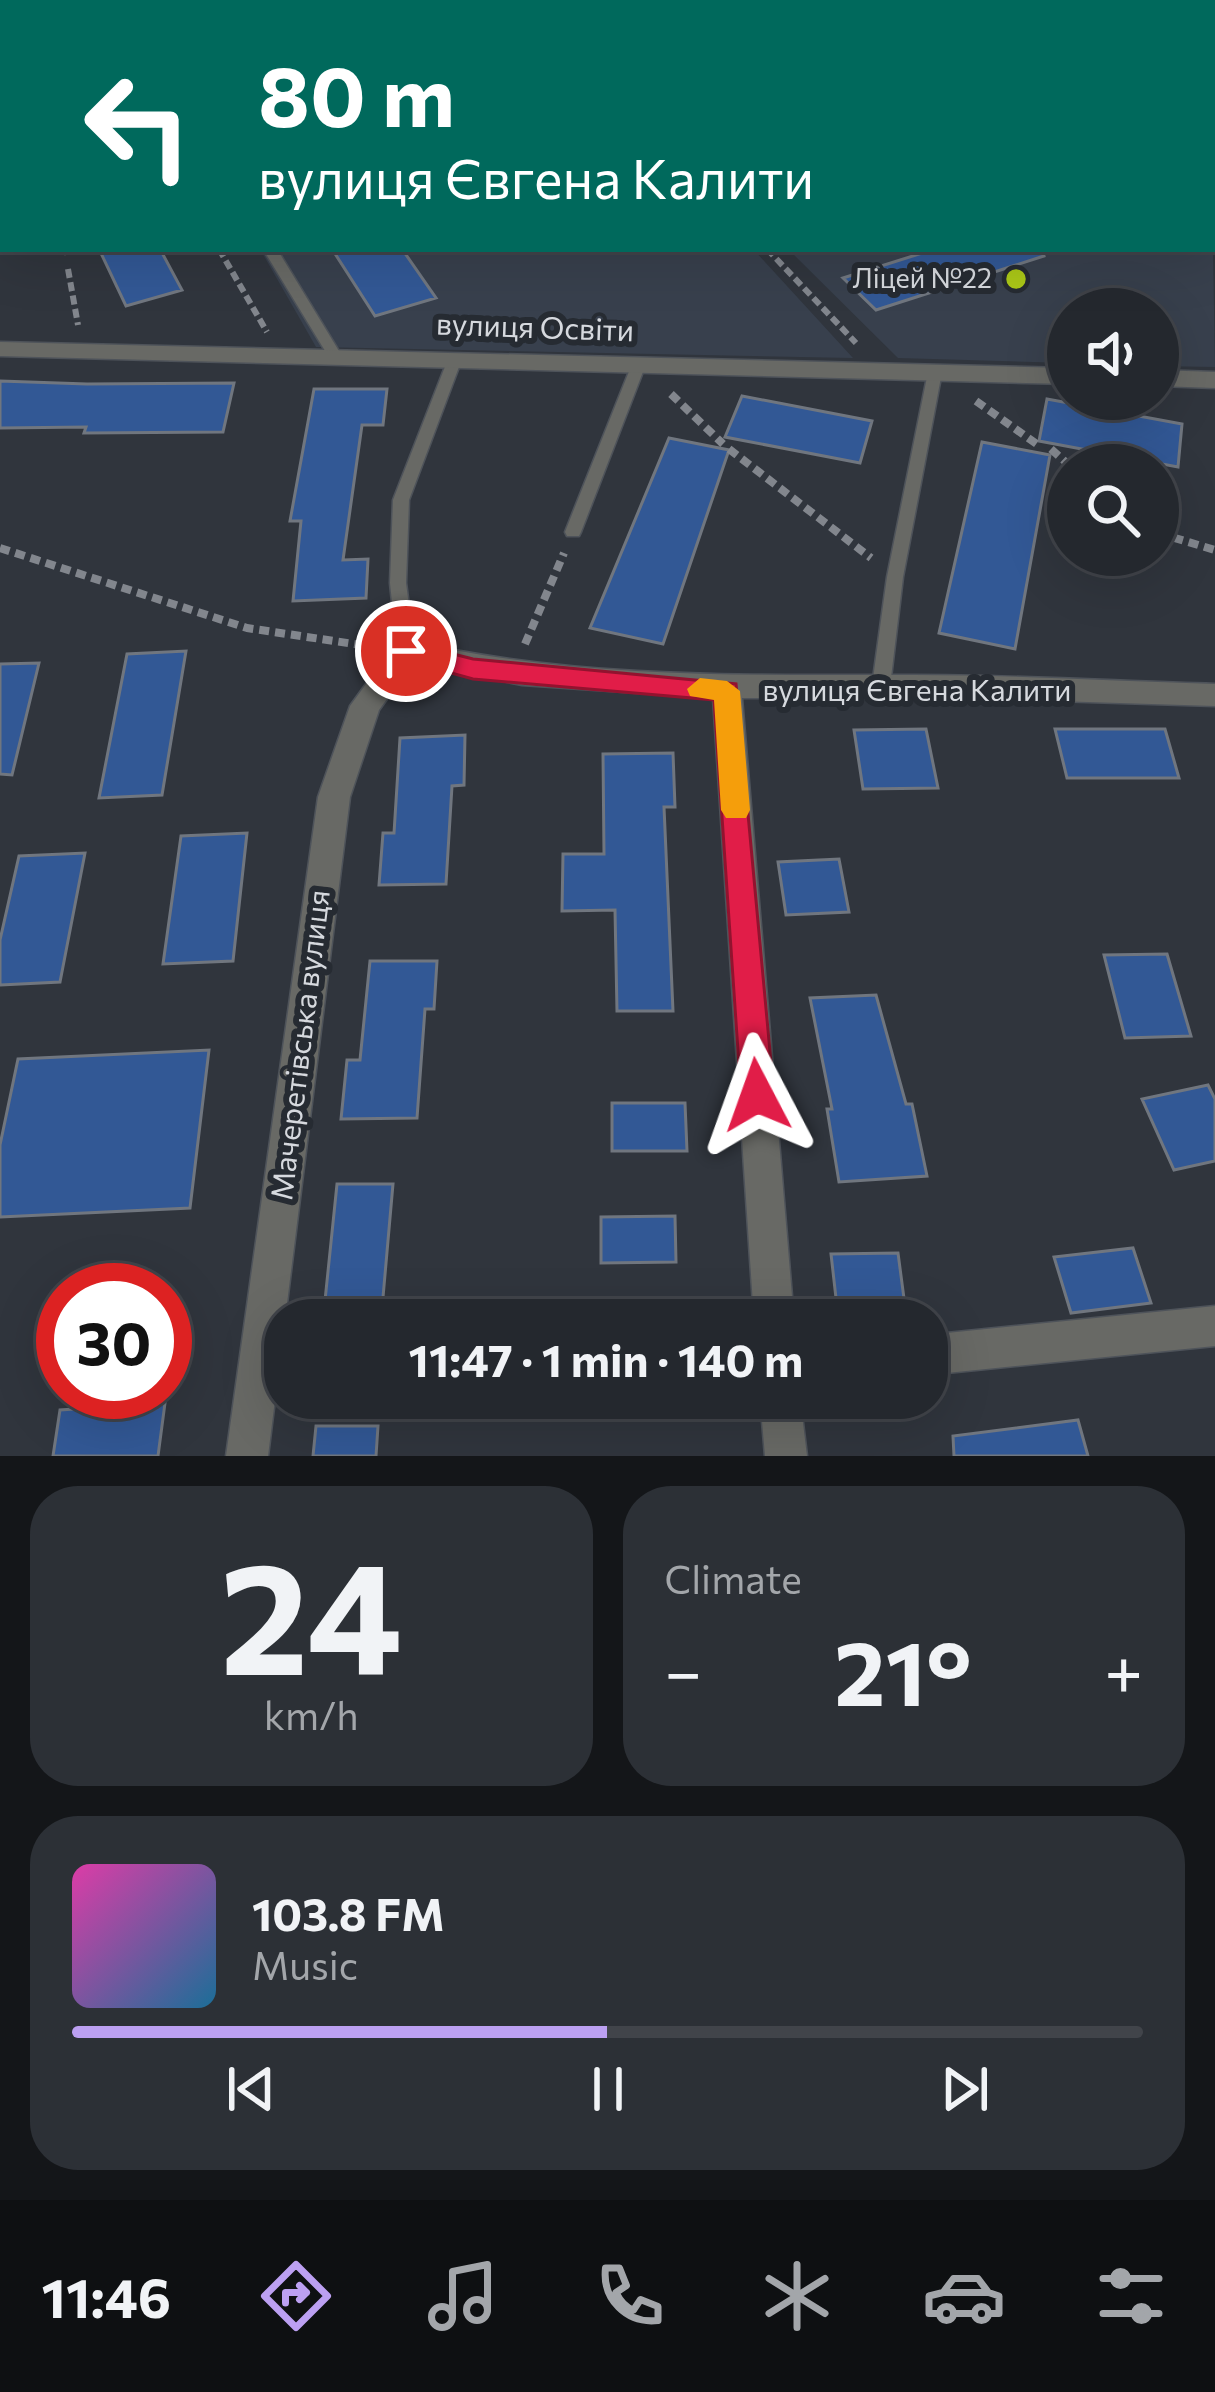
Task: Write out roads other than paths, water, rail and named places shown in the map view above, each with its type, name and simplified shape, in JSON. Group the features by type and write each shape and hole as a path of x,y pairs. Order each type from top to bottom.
{"street":[{"name":"вулиця Освіти","path":"0,349 1047,375"},
{"path":"1179,379 1215,380"},
{"name":"вулиця Євгена Калити","path":"406,651 473,669 727,691 881,686 1215,693"},
{"name":"Мачеретівська вулиця","path":"248,1456 334,796 365,706 406,651"},
{"path":"727,691 772,1299"},
{"path":"948,1354 1215,1326"},
{"path":"783,1419 786,1456"}],"lane":[{"path":"272,252 335,356"},
{"path":"406,651 398,583 401,500 455,359"},
{"path":"573,532 639,364"},
{"path":"881,686 895,577 935,372"}],"place":[{"name":"Ліцей №22","path":"1016,279"}]}
